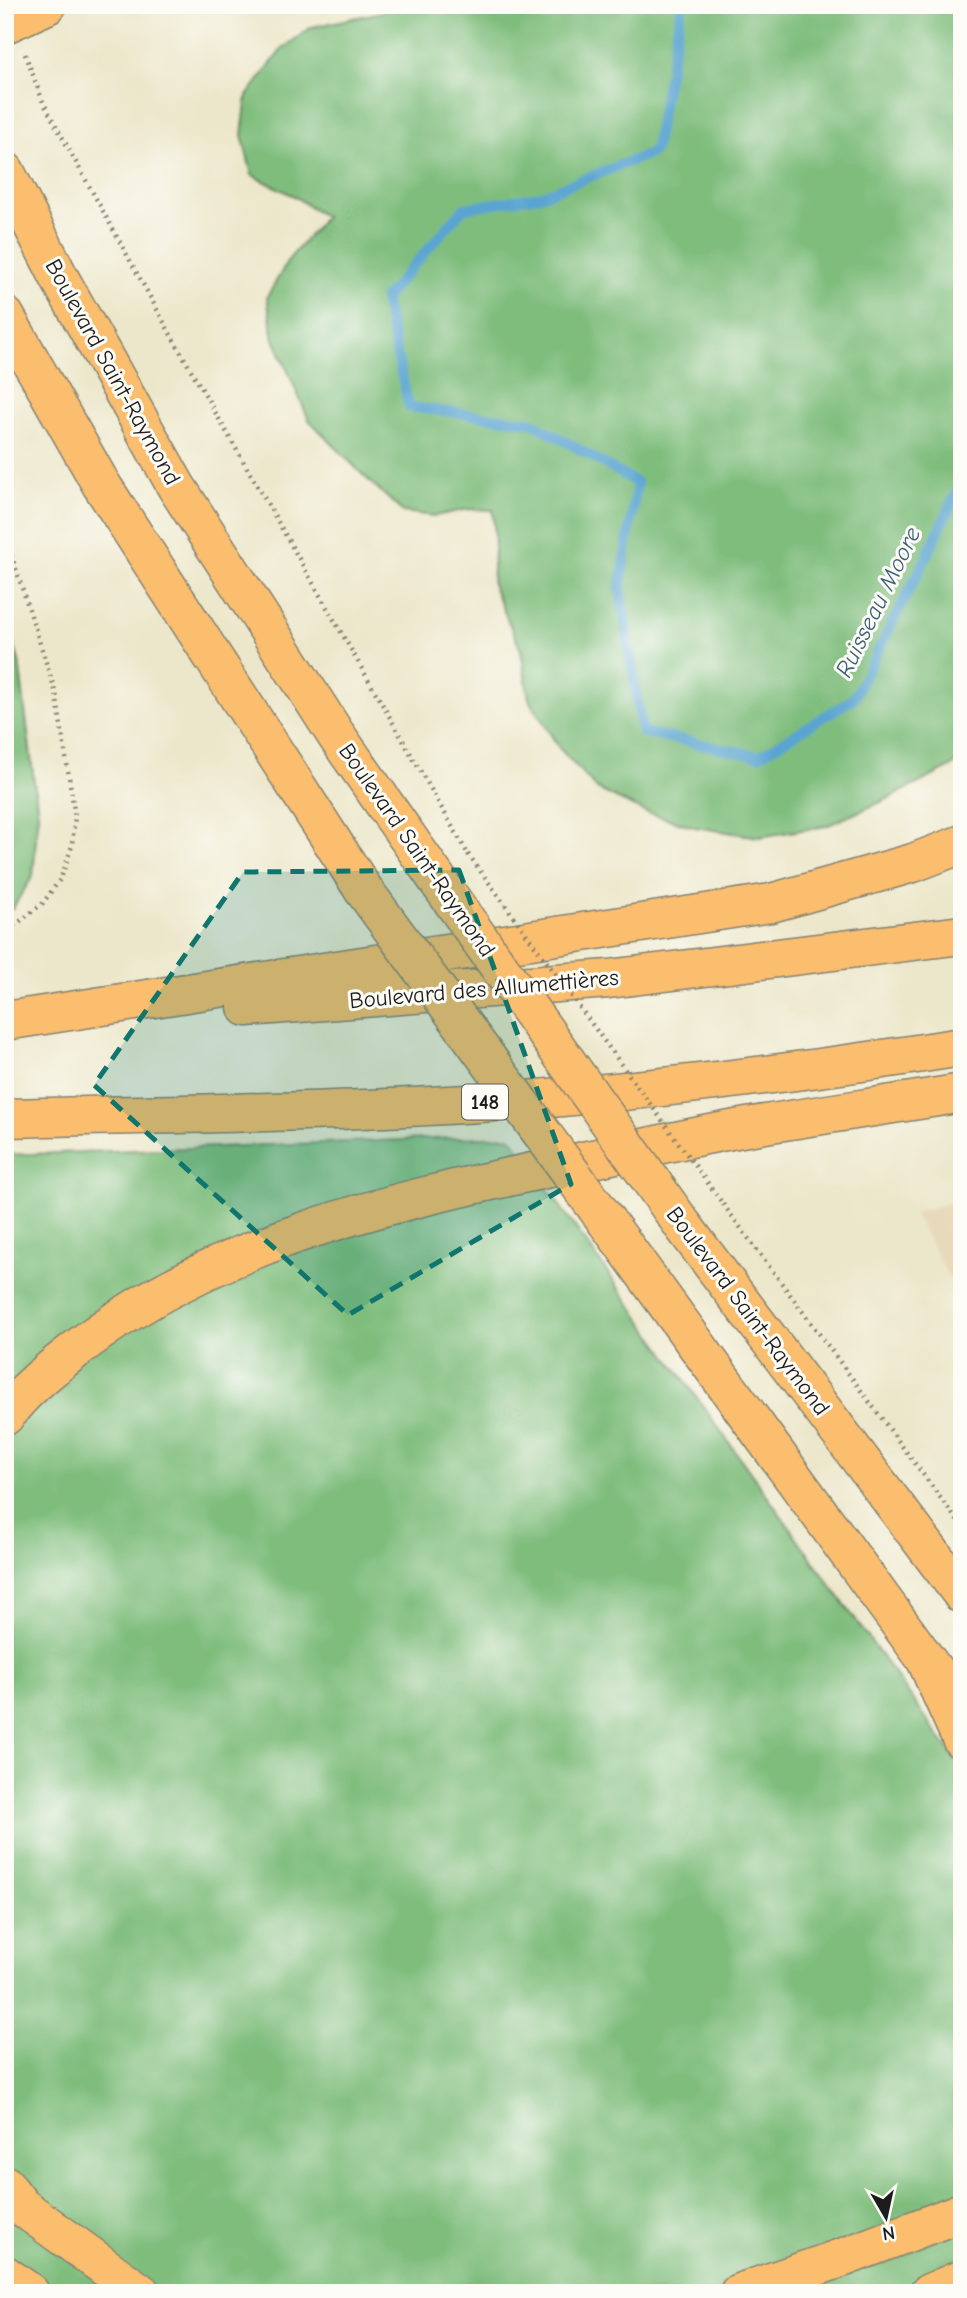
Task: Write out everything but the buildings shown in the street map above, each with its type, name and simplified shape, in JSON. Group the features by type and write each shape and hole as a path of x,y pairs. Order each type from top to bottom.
{"main road":[{"path":"15,39 47,5"},
{"name":"Boulevard Saint-Raymond","path":"5,171 60,279 176,486 336,735 684,1227 962,1594"},
{"path":"5,316 101,484 363,890 962,1710"},
{"path":"5,1023 771,903 913,863 962,844"},
{"name":"Boulevard des Allumettières","path":"5,1023 610,979 962,936"},
{"name":"148","path":"5,1118 410,1106 561,1097 841,1066 962,1047"},
{"path":"5,1416 15,1402 100,1330 150,1299 200,1273 303,1231 480,1182 745,1127 962,1093"},
{"path":"926,1660 962,1740"},
{"path":"5,2185 21,2206 141,2293"},
{"path":"740,2293 847,2256 962,2211"},
{"path":"5,2274 30,2293"},
{"path":"929,2293 962,2279"}],"path":[{"path":"15,39 43,102 171,335 468,854 962,1527"},
{"path":"5,535 56,693 75,816 72,846 61,878 43,902 19,923 5,929"}],"highlighted area":[{"path":"459,870 571,1184 348,1315 94,1085 243,872"}],"shaded area":[{"path":"962,1200 962,1301 913,1212"}],"green space":[{"path":"392,5 962,5 962,758 949,768 826,826 759,837 695,827 645,812 597,789 559,748 529,699 521,650 492,584 495,536 493,510 468,509 435,516 403,512 309,420 274,339 267,297 289,259 325,217 294,196 252,175 242,135 247,96 282,49 312,27 382,12"},
{"path":"5,616 19,661 38,814 33,876 12,909 5,911"},
{"path":"510,1136 962,1769 962,2293 5,2293 5,1155"}],"waterway":[{"name":"Ruisseau Moore","path":"682,5 654,152 540,196 464,208 384,299 409,407 532,422 637,483 620,589 642,732 759,756 853,699 926,558 962,481"}]}
